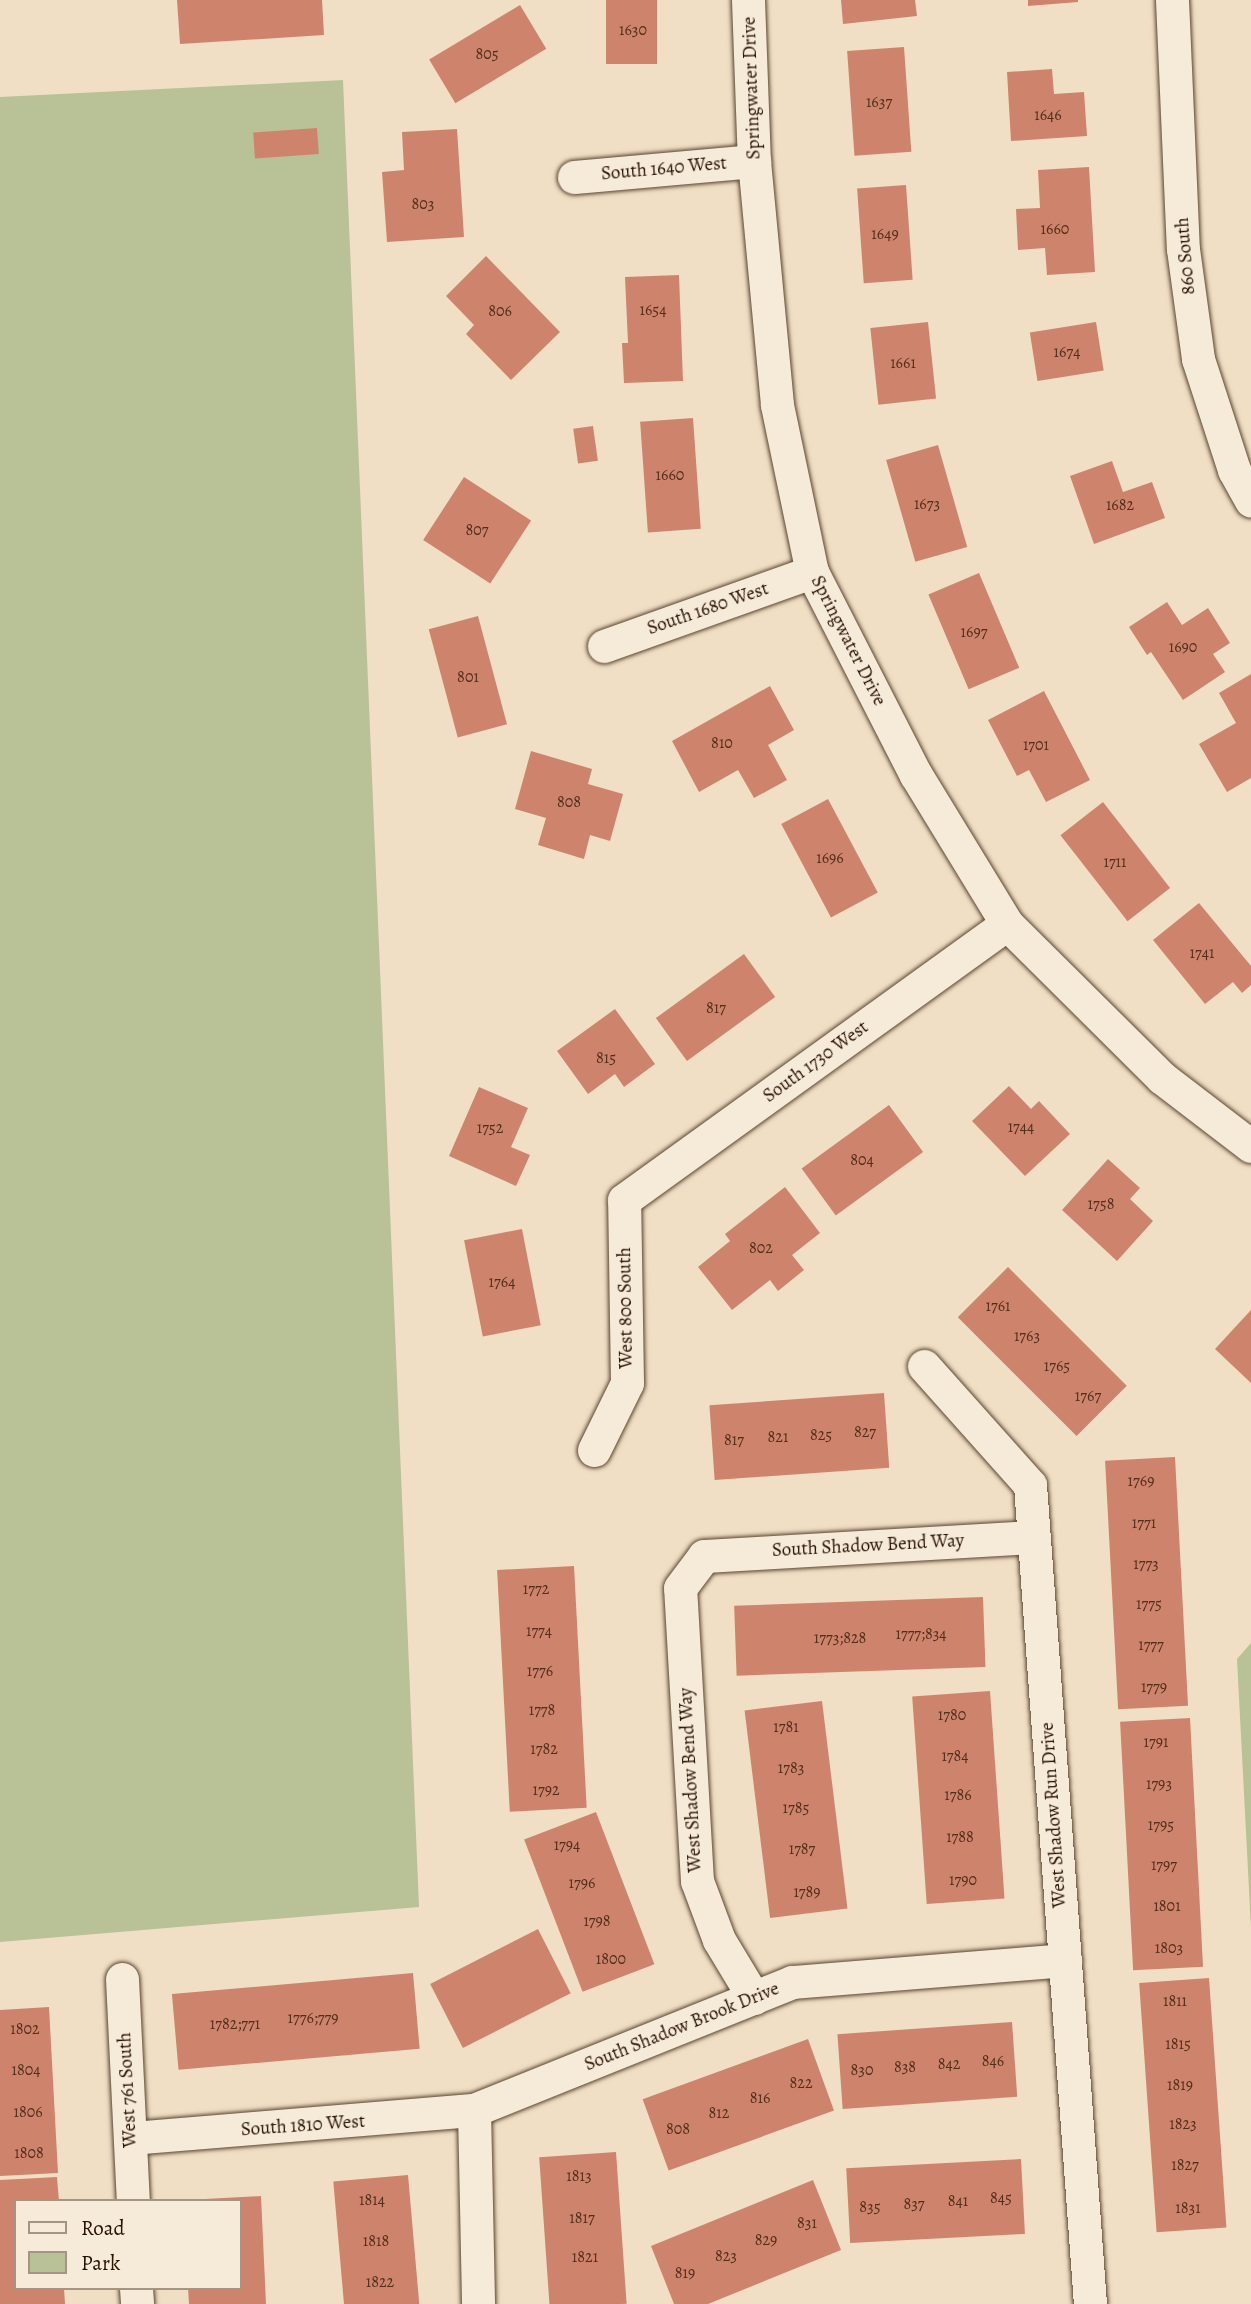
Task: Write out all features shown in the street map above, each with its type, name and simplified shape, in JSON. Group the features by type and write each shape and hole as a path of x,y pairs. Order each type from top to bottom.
{"street":[{"name":"Springwater Drive","path":"748,0 754,160 776,405 812,572 916,775 1007,924 1162,1078 1251,1146"},
{"name":"860 South","path":"1171,0 1183,249 1198,359 1234,470 1251,501"},
{"name":"South 1640 West","path":"574,177 754,160"},
{"name":"South 1680 West","path":"604,646 812,572"},
{"name":"South 1730 West","path":"624,1200 1007,924"},
{"name":"West 800 South","path":"594,1450 626,1382 624,1200"},
{"name":"West Shadow Run Drive","path":"924,1366 1030,1485 1090,2304"},
{"name":"South Shadow Bend Way","path":"704,1556 1033,1537"},
{"name":"West Shadow Bend Way","path":"704,1556 680,1588 697,1881 719,1940 754,1998"},
{"name":"South Shadow Brook Drive","path":"474,2110 792,1982 1065,1960"},
{"name":"West 761 South","path":"122,1979 133,2199"},
{"name":"South 1810 West","path":"131,2138 474,2110"},
{"path":"474,2110 478,2304"}],"green space":[{"path":"343,80 419,1907 0,1942 0,97"},
{"path":"1251,1643 1251,1928 1237,1659"}],"building":[{"path":"177,0 322,0 324,35 180,44"},
{"path":"606,0 657,0 657,64 606,64"},
{"path":"841,0 915,0 917,16 843,24"},
{"path":"1028,0 1078,0 1078,2 1028,6"},
{"path":"520,5 546,49 455,103 429,60"},
{"path":"904,47 911,152 854,156 847,51"},
{"path":"1052,69 1054,94 1084,92 1087,136 1011,141 1007,72"},
{"path":"317,128 319,154 255,158 253,132"},
{"path":"457,129 464,237 387,242 382,172 404,170 402,132"},
{"path":"1089,167 1095,272 1047,275 1045,248 1018,250 1016,209 1040,208 1038,170"},
{"path":"906,185 913,280 864,283 857,188"},
{"path":"486,256 560,332 511,380 466,334 474,325 446,296"},
{"path":"679,275 683,381 624,383 622,343 628,343 625,277"},
{"path":"928,322 936,399 878,405 870,328"},
{"path":"1096,322 1104,370 1037,381 1030,332"},
{"path":"693,418 701,529 648,532 640,422"},
{"path":"593,426 598,461 578,463 573,429"},
{"path":"938,445 967,547 915,562 886,460"},
{"path":"1112,461 1123,492 1152,482 1165,518 1094,544 1070,476"},
{"path":"464,477 531,521 490,583 423,540"},
{"path":"979,573 1019,668 969,689 928,594"},
{"path":"1167,602 1182,625 1208,608 1230,643 1213,654 1225,672 1183,700 1151,652 1147,655 1129,627"},
{"path":"478,616 507,724 458,737 429,629"},
{"path":"1251,674 1251,778 1227,792 1199,744 1236,723 1219,693"},
{"path":"770,686 794,730 768,745 787,780 754,798 738,770 699,792 672,741"},
{"path":"1044,691 1090,780 1046,802 1029,770 1017,776 988,720"},
{"path":"531,751 592,769 588,784 623,794 610,841 590,835 584,859 538,845 546,818 515,809"},
{"path":"828,799 878,893 831,917 781,824"},
{"path":"1103,802 1170,888 1128,921 1060,835"},
{"path":"1199,903 1251,966 1251,985 1242,993 1233,982 1205,1004 1153,940"},
{"path":"744,954 775,997 687,1061 656,1018"},
{"path":"615,1009 655,1064 624,1087 615,1074 588,1094 557,1051"},
{"path":"1009,1086 1031,1109 1039,1101 1070,1134 1025,1176 972,1121"},
{"path":"479,1087 528,1108 511,1147 530,1155 516,1186 449,1156"},
{"path":"889,1105 923,1152 836,1215 802,1168"},
{"path":"1108,1159 1140,1188 1130,1199 1153,1221 1117,1261 1062,1210"},
{"path":"785,1187 820,1233 792,1255 804,1270 778,1291 770,1280 732,1310 698,1267 730,1241 725,1234"},
{"path":"522,1229 541,1325 483,1336 464,1240"},
{"path":"1008,1267 1127,1386 1077,1436 958,1317"},
{"path":"1251,1310 1251,1383 1215,1349"},
{"path":"884,1393 889,1468 715,1480 709,1405"},
{"path":"1175,1457 1188,1706 1118,1709 1105,1461"},
{"path":"574,1566 587,1808 510,1812 497,1570"},
{"path":"983,1597 985,1667 737,1676 734,1606"},
{"path":"990,1691 1005,1898 927,1904 912,1696"},
{"path":"822,1701 847,1908 770,1918 745,1711"},
{"path":"1190,1718 1203,1967 1133,1970 1120,1722"},
{"path":"596,1812 654,1964 583,1992 524,1840"},
{"path":"538,1929 571,1993 463,2048 430,1984"},
{"path":"413,1973 420,2049 179,2070 172,1994"},
{"path":"1209,1978 1226,2227 1157,2232 1139,1983"},
{"path":"49,2007 58,2173 0,2176 0,2010"},
{"path":"1012,2022 1017,2097 843,2109 837,2034"},
{"path":"808,2039 834,2110 669,2171 643,2099"},
{"path":"616,2152 627,2304 549,2304 539,2157"},
{"path":"1021,2159 1025,2234 850,2243 846,2168"},
{"path":"408,2175 419,2304 344,2304 333,2182"},
{"path":"57,2177 59,2199 14,2199 14,2290 64,2290 65,2304 0,2304 0,2180"},
{"path":"813,2180 841,2250 708,2304 674,2304 651,2246"},
{"path":"261,2196 266,2304 189,2304 188,2290 242,2290 242,2199 205,2199"}]}
